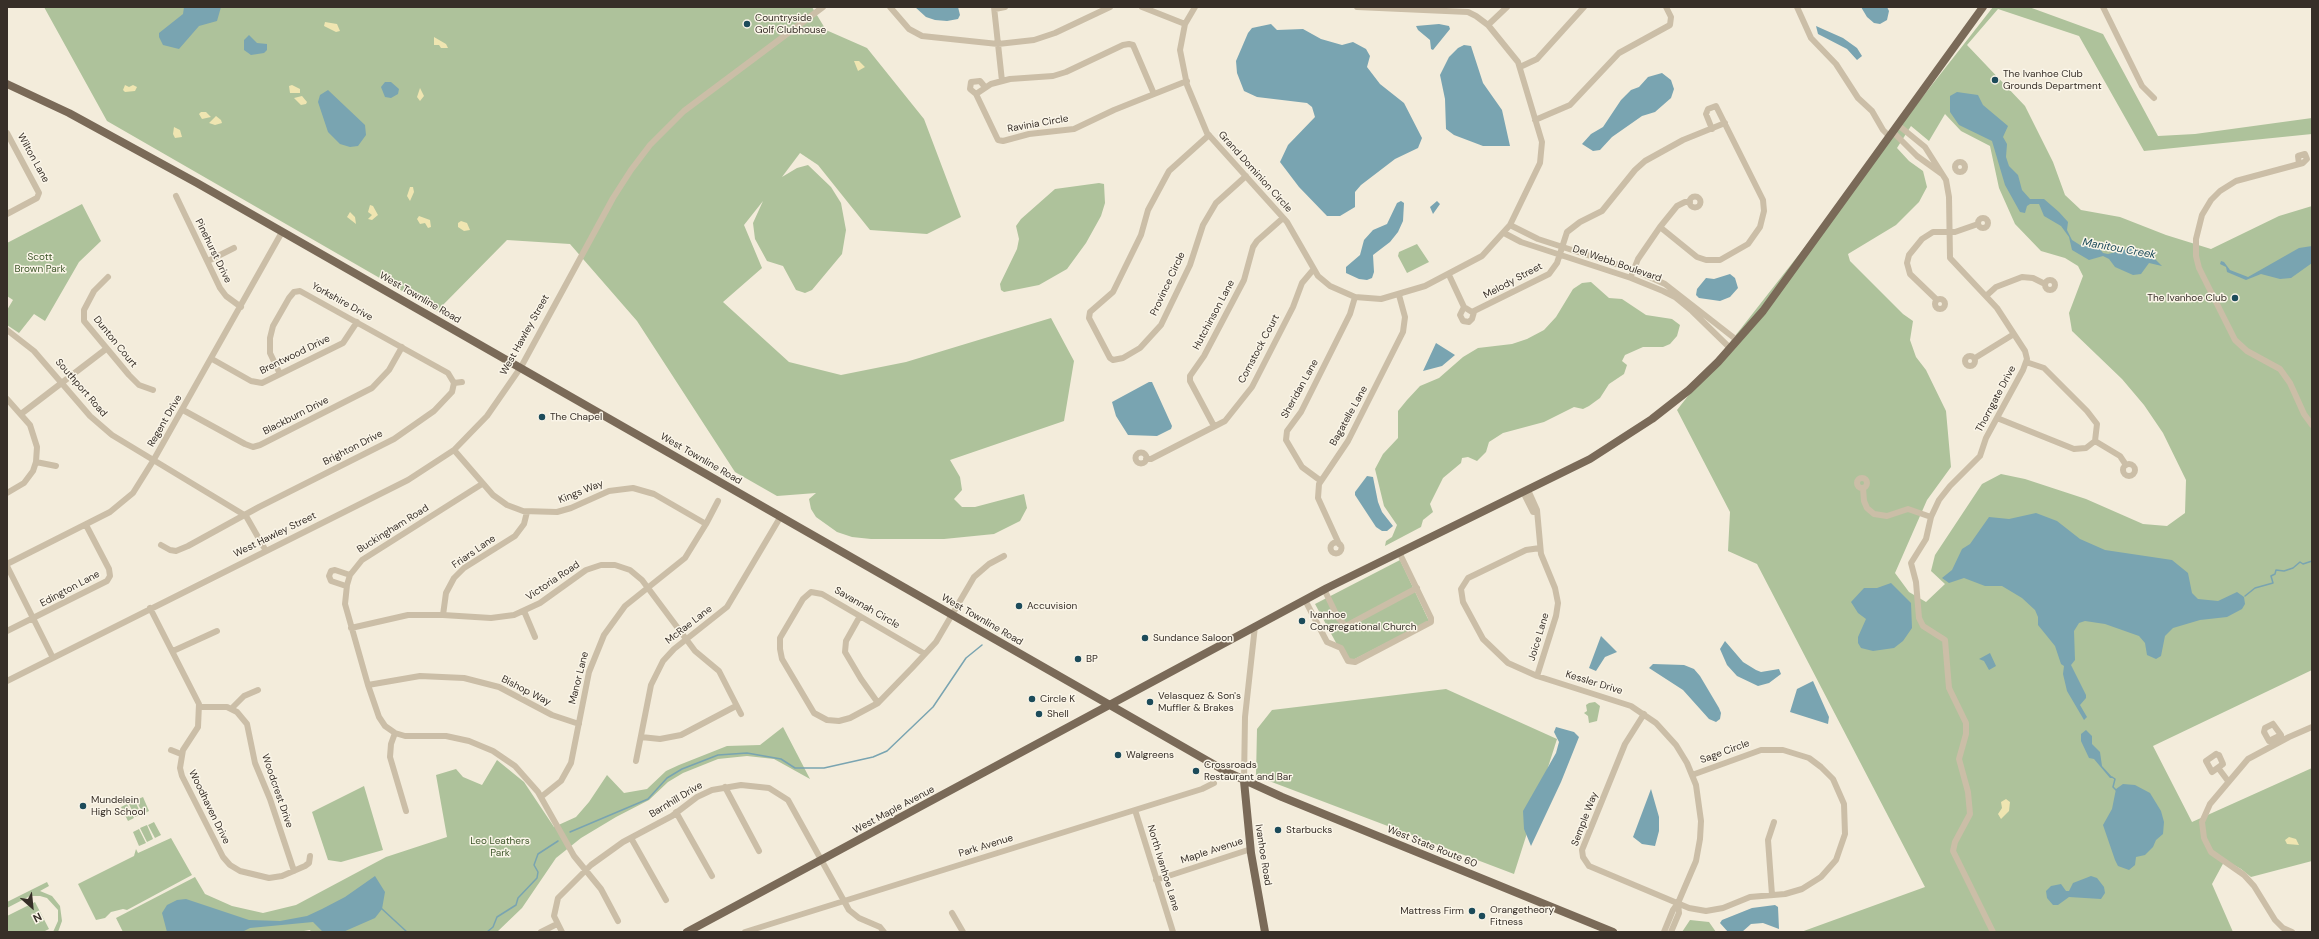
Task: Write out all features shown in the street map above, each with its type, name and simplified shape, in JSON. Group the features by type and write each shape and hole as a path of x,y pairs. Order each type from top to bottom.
{"main road":[{"name":"West Maple Avenue","path":"687,932 1324,589 1590,459 1652,419 1689,390 1738,341 1774,296 1983,7"},
{"name":"West Townline Road","path":"7,84 117,138 521,367 1244,781"},
{"name":"Ivanhoe Road","path":"1244,781 1251,849 1266,932"},
{"name":"West State Route 60","path":"1244,781 1613,932"}],"street":[{"name":"West Hawley Street","path":"7,681 408,480 454,450 487,416 521,367 613,198 631,170 650,145 684,111 823,7"},
{"path":"890,7 910,29 922,36 998,44 1034,40 1055,33 1110,7"},
{"path":"1002,81 994,8 1005,7"},
{"path":"1142,7 1185,24"},
{"name":"Grand Dominion Circle","path":"1195,7 1185,24 1180,50 1187,81 1209,135 1283,218 1313,270 1330,286 1354,297 1381,299 1399,295 1449,275 1482,256 1510,225 1540,163 1542,142 1518,62 1488,25 1468,12 1439,9 1357,7"},
{"path":"1488,25 1507,7"},
{"path":"1520,67 1537,59 1584,7"},
{"path":"1535,120 1570,105 1619,53 1670,25 1671,17 1666,7"},
{"path":"1797,7 1811,38 1836,64 1858,98 1872,111 1883,130 1891,134 1943,175 1955,168"},
{"path":"2103,7 2142,86 2154,98"},
{"path":"985,87 980,81 975,80 972,82 970,88 976,94 985,87 1002,81 1055,76 1129,44 1133,46 1154,94"},
{"name":"Ravinia Circle","path":"976,94 998,140 1003,141 1029,134 1074,129 1187,81"},
{"path":"1660,226 1697,257 1706,260 1720,260 1748,244 1760,227 1764,211 1763,200 1718,108 1712,107 1708,109 1706,114 1712,129"},
{"name":"Melody Street","path":"1464,307 1460,315 1463,321 1470,322 1474,312 1549,274 1557,263 1567,232 1580,222 1602,211 1635,170 1645,161 1683,140 1726,123"},
{"name":"Thorngate Drive","path":"1898,125 1925,147 1943,175 1949,197 1948,232 1950,258 1997,308 2025,351 2026,362 1986,438 1980,456 1950,486 1939,500 1931,518 1926,539 1911,563 1916,582 1919,618 1923,626 1945,640 1949,688 1966,723 1966,734 1959,760 1968,792 1970,814 1955,842 1953,850 1993,932"},
{"name":"Wilton Lane","path":"7,132 39,193 37,198 7,214"},
{"name":"Province Circle","path":"1209,135 1169,171 1148,210 1141,235 1113,292 1090,312 1088,318 1110,358 1113,360 1123,358 1140,348 1161,325 1190,265 1203,225 1216,203 1246,176"},
{"path":"2299,164 2236,181 2220,191 2211,200 2202,215 2196,239 2196,256 2199,268 2235,340 2247,351 2280,369 2290,382 2304,414 2312,425"},
{"name":"Pinehurst Drive","path":"176,196 226,296 241,307"},
{"path":"1631,278 1638,259 1660,226 1677,206 1685,202 1690,202"},
{"name":"Hutchinson Lane","path":"1214,426 1190,381 1190,376 1204,356 1244,280 1253,247 1257,241 1283,218"},
{"path":"1937,300 1910,274 1907,268 1908,257 1926,235 1938,231 1948,232 1965,230 1978,224"},
{"name":"Del Webb Boulevard","path":"1510,225 1561,247 1634,270 1666,284 1738,341"},
{"name":"Regent Drive","path":"7,565 110,512 126,500 138,487 183,410 282,232"},
{"name":"Del Webb Boulevard","path":"1504,233 1521,242 1631,278 1675,297 1731,349"},
{"path":"208,261 234,248"},
{"name":"Comstock Court","path":"1146,459 1151,459 1225,421 1252,387 1293,307 1302,283 1313,270"},
{"path":"1449,275 1464,307 1469,311 1474,312"},
{"path":"1986,296 1996,287 2022,276 2033,278 2045,284"},
{"name":"Dunton Court","path":"108,277 94,291 83,314 84,321 139,385 153,390"},
{"name":"Yorkshire Drive","path":"280,374 270,353 270,338 273,326 292,294 298,291 304,292 448,373 454,383"},
{"name":"Bagatelle Lane","path":"1339,544 1318,498 1321,481 1348,441 1403,332 1405,318 1399,295"},
{"name":"Sheridan Lane","path":"1321,481 1302,467 1286,440 1287,431 1301,412 1350,314 1354,297"},
{"name":"Brentwood Drive","path":"212,358 255,383 262,383 346,341 357,322"},
{"name":"Southport Road","path":"7,330 34,350 82,408 104,429 246,516"},
{"path":"1975,358 2014,334"},
{"name":"Blackburn Drive","path":"183,410 244,444 253,447 260,445 372,388 389,370 402,347"},
{"path":"22,414 106,348"},
{"path":"2026,362 2044,368 2087,411 2097,424 2096,441"},
{"path":"454,383 462,382"},
{"name":"Brighton Drive","path":"161,545 170,550 180,549 246,516 260,506 394,439 414,426 448,396 454,389 454,383"},
{"path":"7,399 22,414 36,438 36,462 24,483 7,493"},
{"path":"1997,418 2074,449 2086,448 2096,441"},
{"path":"2096,441 2120,456 2126,465"},
{"name":"Kings Way","path":"454,450 482,484 500,501 527,512 557,512 571,508 609,491 633,488 654,494 706,524"},
{"path":"36,462 56,466"},
{"name":"Buckingham Road","path":"395,733 382,722 374,704 345,604 346,586 350,575 362,560 482,484"},
{"path":"1863,488 1864,501 1867,508 1874,514 1887,516 1908,509 1931,518"},
{"name":"Joice Lane","path":"1526,491 1537,510 1540,548 1556,592 1558,606 1537,676"},
{"name":"Manor Lane","path":"541,797 564,776 572,759 589,672 598,646 617,616 648,587 685,558 718,501"},
{"name":"Friars Lane","path":"443,615 446,593 454,578 464,568 515,536 524,524 527,512"},
{"path":"246,516 266,551"},
{"name":"McRae Lane","path":"636,760 655,675 668,655 727,607 781,516"},
{"name":"Edington Lane","path":"7,631 34,620 108,581 110,576 109,569 86,524"},
{"name":"Kessler Drive","path":"1540,548 1526,550 1468,578 1463,584 1461,594 1477,630 1490,647 1508,663 1537,676 1622,702 1644,714 1673,740 1692,775 1700,805 1700,839 1694,867 1664,932"},
{"path":"1304,600 1327,642 1341,648 1348,661 1353,663 1431,622 1431,618 1399,552"},
{"name":"Savannah Circle","path":"925,654 822,594 811,592 803,599 780,638 782,659 802,696 814,713 827,720 839,721 850,718 878,703 925,654 936,642 974,577 989,564 1004,556"},
{"path":"7,565 53,658"},
{"name":"Victoria Road","path":"351,628 396,617 443,615 491,618 524,611 540,603 586,570 601,565 615,565 630,570 648,587 695,651 719,671 741,714"},
{"path":"346,586 331,581 329,576 331,571 335,570 350,575"},
{"path":"1324,589 1338,618 1346,626 1417,588"},
{"path":"150,608 199,707 198,727 181,754 171,750"},
{"path":"524,611 535,637"},
{"path":"860,616 846,641 845,652 861,679 878,703"},
{"path":"1244,781 1245,717 1254,626"},
{"path":"173,652 217,630"},
{"name":"Bishop Way","path":"368,685 420,676 464,678 499,688 552,715 579,724"},
{"path":"199,707 219,705 232,708 244,696 258,690"},
{"path":"641,737 660,739 681,735 736,706"},
{"name":"Woodcrest Drive","path":"232,708 244,719 250,729 255,763 270,799 294,871"},
{"name":"Semple Way","path":"1644,714 1625,744 1582,850 1582,856 1587,864 1595,869 1678,903"},
{"path":"2292,932 2282,930 2251,882 2239,871 2214,855 2204,838 2202,822 2206,810 2228,781 2247,760 2277,740 2312,727"},
{"path":"406,811 390,757 391,744 395,733 405,736 446,736 480,745 515,766 530,782 541,797 574,856 601,889 618,921"},
{"name":"Sage Circle","path":"1678,903 1696,910 1709,911 1723,908 1750,897 1791,893 1811,884 1821,877 1836,860 1844,838 1846,820 1843,799 1835,783 1821,767 1808,758 1795,752 1778,749 1753,752 1692,775"},
{"name":"Woodhaven Drive","path":"181,754 180,768 182,776 227,862 240,871 269,878 282,876 305,866 309,863 310,856"},
{"path":"2219,769 2228,781"},
{"name":"Park Avenue","path":"745,932 1202,789 1214,783"},
{"name":"Barnhill Drive","path":"562,932 557,924 554,911 558,898 585,870 605,854 676,812 697,797 725,787 754,785 769,788 780,793 794,809 852,913 874,923 884,932"},
{"path":"725,787 759,851"},
{"name":"North Ivanhoe Lane","path":"1135,810 1173,932"},
{"path":"676,812 712,876"},
{"path":"1772,895 1768,840 1774,822"},
{"path":"631,838 666,900"},
{"name":"Maple Avenue","path":"1156,880 1251,849"},
{"name":"Kessler Drive","path":"1672,932 1679,913 1678,903"},
{"path":"952,913 963,932"},
{"path":"541,932 557,924"}],"green space":[{"path":"44,7 812,7 826,30 867,48 924,119 961,217 927,234 870,230 818,165 800,153 782,177 797,168 808,165 831,187 841,203 846,230 842,254 812,290 805,293 796,290 783,266 767,261 755,239 753,223 763,201 744,225 762,268 723,302 789,362 841,375 906,362 1051,318 1074,361 1064,421 950,460 960,477 962,490 954,499 962,507 975,507 1024,494 1027,508 1020,521 994,534 944,539 871,539 852,537 837,532 816,517 811,509 809,499 816,493 777,496 735,472 637,321 570,244 507,240 437,311 107,121"},
{"path":"1993,7 2029,7 2103,34 2158,136 2195,134 2312,118 2312,134 2144,151 2079,36 1998,9 1967,45 2025,106 2053,162 2065,195 2081,210 2120,217 2166,235 2211,249 2279,216 2312,206 2312,670 2153,746 2192,822 2312,768 2312,861 2251,877 2241,869 2225,860 2212,884 2233,932 1801,932 1925,887 1757,564 1728,551 1730,512 1677,410","holes":["1945,114 1961,131 1990,146 1999,188 2015,224 2041,251 2065,258 2078,266 2083,276 2069,313 2072,331 2122,379 2144,405 2163,433 2186,480 2185,513 2167,526 2143,524 2086,499 2025,479 2001,474 1982,484 1935,555 1931,571 1945,584 1926,602 1909,592 1895,573 1927,500 1951,467 1946,411 1926,370 1916,357 1910,340 1913,321 1903,314 1850,261 1848,254 1896,225 1919,202 1927,187 1923,171 1909,161 1897,148 1911,126 1929,141"]},
{"path":"1099,183 1104,184 1105,203 1101,216 1086,243 1067,269 1039,285 1004,292 1001,290 1000,284 1017,249 1019,239 1016,226 1021,219 1055,189"},
{"name":"Scott Brown Park","path":"82,204 101,241 79,262 45,321 34,314 19,333 7,325 7,310 13,300 7,296 7,243"},
{"path":"1417,244 1429,262 1407,273 1398,256 1399,252"},
{"path":"1591,282 1609,298 1622,299 1646,315 1672,319 1680,325 1677,336 1670,344 1663,347 1643,347 1625,355 1622,361 1627,365 1624,374 1609,384 1600,398 1589,406 1583,409 1574,407 1544,422 1503,433 1489,442 1486,452 1477,461 1468,457 1462,458 1461,463 1443,478 1430,504 1433,512 1423,520 1421,527 1385,546 1386,541 1392,537 1397,525 1384,506 1375,469 1383,454 1398,438 1398,411 1420,386 1439,378 1463,357 1478,348 1512,344 1527,339 1544,330 1556,317 1573,289 1582,283"},
{"path":"1400,560 1429,621 1347,663 1315,604"},
{"path":"1446,689 1557,739 1514,874 1256,776 1257,729 1272,710"},
{"path":"1595,702 1600,706 1597,721 1589,723 1588,716 1584,713 1587,711 1586,705"},
{"name":"Leo Leathers Park","path":"783,727 810,779 774,759 747,756 718,759 683,773 668,782 649,800 616,817 581,838 556,858 522,908 497,932 311,932 310,930 298,932 123,932 116,918 195,877 205,894 232,906 263,913 296,905 386,857 447,837 436,775 456,769 463,777 482,785 497,760 524,782 554,827 576,817 589,802 607,775 624,793 647,789 666,771 679,765 727,746 760,745"},
{"path":"364,786 383,850 341,862 328,860 312,812"},
{"path":"143,797 149,811 143,814 136,800"},
{"path":"135,801 141,814 135,817 129,804"},
{"path":"127,804 134,818 128,821 121,807"},
{"path":"154,822 161,835 155,838 148,825"},
{"path":"147,825 153,839 147,842 140,828"},
{"path":"139,829 146,843 139,846 133,832"},
{"path":"171,838 192,875 127,910 123,909 111,912 105,918 96,920 78,884 134,856 136,849 138,853"},
{"path":"47,882 49,886 40,891 52,896 60,906 62,921 58,932 53,932 58,921 58,910 47,898 30,896 7,908 7,902"},
{"path":"35,902 49,929 43,932 7,932 7,916"},
{"path":"1690,920 1709,922 1716,932 1682,932"}],"sand":[{"path":"325,22 337,24 340,31 336,32 324,26"},
{"path":"434,37 446,44 448,48 441,48 439,45 434,45"},
{"path":"854,61 859,61 865,67 858,71"},
{"path":"125,85 129,87 133,85 137,87 135,91 125,92 123,90"},
{"path":"292,85 300,89 300,93 290,93 289,86"},
{"path":"420,88 424,96 420,101 417,97"},
{"path":"302,96 307,102 306,104 301,105 294,98"},
{"path":"201,112 206,112 211,117 202,119 199,114"},
{"path":"216,116 222,123 215,125 209,123"},
{"path":"174,127 180,130 182,137 175,138 173,134"},
{"path":"410,187 413,187 414,192 410,201 407,196"},
{"path":"370,205 373,206 378,215 372,220 368,219 372,215 368,212"},
{"path":"350,212 355,217 356,224 347,217"},
{"path":"419,216 430,220 431,227 428,228 425,223 420,224 417,219"},
{"path":"461,221 467,223 470,230 464,231 458,227 458,223"},
{"path":"2006,799 2010,802 2009,811 2001,819 1998,814 2002,808 2001,802"},
{"path":"2289,837 2296,839 2299,845 2287,844 2285,840"}],"water":[{"path":"184,7 221,7 217,21 199,26 179,49 163,45 159,37 159,33 183,14"},
{"path":"915,7 958,7 960,15 958,19 947,21 935,20 926,17"},
{"path":"1861,7 1887,7 1889,11 1887,20 1880,24 1874,23 1867,17"},
{"path":"1271,24 1277,30 1303,29 1321,39 1342,45 1353,42 1366,49 1370,56 1367,67 1380,84 1404,103 1422,138 1418,148 1395,159 1361,185 1355,192 1355,207 1340,216 1327,216 1299,187 1280,162 1288,145 1315,117 1312,107 1307,103 1257,97 1244,91 1237,73 1236,61 1248,33 1252,28"},
{"path":"1439,24 1449,26 1450,29 1433,50 1431,49 1430,40 1418,30 1416,26"},
{"path":"1816,26 1843,38 1857,48 1862,56 1857,60 1847,49 1818,34"},
{"path":"249,35 257,43 267,44 267,50 264,53 251,55 244,50 244,40"},
{"path":"1464,45 1471,46 1483,83 1502,110 1510,146 1483,146 1454,135 1446,129 1445,99 1440,75 1449,57 1458,48"},
{"path":"1662,73 1671,80 1674,89 1671,98 1655,112 1642,116 1612,137 1600,150 1593,151 1582,144 1591,134 1603,127 1621,100 1631,90 1639,87 1648,77"},
{"path":"385,82 391,82 399,89 398,94 391,98 385,97 381,87"},
{"path":"328,90 365,125 366,135 358,146 350,147 340,144 328,132 318,102 320,95"},
{"path":"1957,92 1978,95 1983,105 2008,126 2003,137 2007,144 2006,157 2009,166 2018,175 2022,190 2030,199 2044,199 2059,212 2068,222 2067,230 2072,240 2080,245 2097,245 2103,253 2108,254 2131,248 2153,257 2162,266 2149,263 2141,274 2133,275 2115,267 2109,259 2103,256 2089,260 2072,250 2069,237 2061,226 2044,216 2039,204 2030,204 2027,206 2025,213 2020,212 2005,185 1992,141 1959,125 1950,112 1950,96"},
{"path":"1401,201 1404,203 1403,221 1398,232 1390,242 1373,255 1374,272 1372,278 1367,280 1359,279 1346,273 1346,267 1360,255 1364,240 1373,230 1387,224 1397,203"},
{"path":"1437,201 1440,204 1433,214 1430,207"},
{"path":"2312,246 2312,263 2291,278 2280,279 2261,274 2246,280 2227,272 2226,267 2220,264 2221,261 2224,262 2230,270 2248,277 2299,248"},
{"path":"1730,274 1735,278 1738,288 1730,297 1720,301 1699,298 1696,295 1697,289 1706,278 1714,279"},
{"path":"1436,343 1455,355 1442,366 1423,371"},
{"path":"1149,382 1152,382 1172,426 1171,429 1157,436 1128,435 1116,416 1112,402"},
{"path":"1367,476 1373,477 1378,502 1382,512 1393,526 1387,531 1382,531 1376,527 1355,495 1355,492"},
{"path":"2036,513 2057,521 2080,539 2105,550 2172,560 2188,573 2192,593 2198,599 2218,601 2237,592 2244,597 2245,604 2242,609 2227,617 2200,620 2173,628 2165,636 2161,656 2156,659 2147,655 2145,643 2139,636 2105,624 2085,621 2079,623 2074,631 2075,660 2071,665 2086,695 2086,698 2080,705 2087,717 2084,720 2067,691 2063,674 2064,666 2061,664 2055,646 2038,625 2038,617 2035,610 2022,598 2002,586 1985,586 1964,578 1949,583 1942,578 1952,570 1962,549 1970,544 1989,517 2009,519"},
{"path":"1891,583 1911,603 1912,628 1903,641 1894,648 1873,651 1861,648 1858,643 1858,637 1866,619 1858,613 1851,602 1864,588 1877,588"},
{"path":"1601,636 1617,652 1605,657 1596,671 1589,668"},
{"path":"1725,641 1743,662 1756,670 1761,672 1779,669 1781,674 1769,683 1758,686 1737,676 1727,665 1720,649"},
{"path":"1990,653 1996,666 1989,670 1984,661 1979,659"},
{"path":"1653,664 1684,665 1694,669 1700,676 1719,708 1721,713 1720,719 1716,722 1709,719 1683,690 1649,668"},
{"path":"1813,681 1829,717 1828,724 1790,712 1797,689"},
{"path":"1556,727 1574,732 1579,737 1561,782 1531,846 1524,829 1523,811 1556,753 1559,742 1554,732"},
{"path":"2086,730 2092,736 2092,744 2100,752 2102,766 2113,778 2110,778 2094,759 2089,758 2081,741 2081,734"},
{"path":"2123,784 2135,785 2150,793 2161,811 2164,822 2163,834 2156,840 2153,847 2145,855 2136,857 2135,865 2129,870 2118,866 2103,825 2112,809 2116,789"},
{"path":"1651,789 1659,817 1659,831 1655,846 1642,844 1633,837"},
{"path":"375,876 385,892 382,909 375,918 343,932 323,932 313,922 250,928 242,932 167,932 162,913 167,905 177,900 186,899 249,920 280,921 307,916 322,909 345,897"},
{"path":"2091,876 2097,878 2104,887 2105,893 2101,899 2069,897 2058,905 2053,905 2047,898 2046,891 2051,886 2061,884 2066,891 2069,891 2073,883"},
{"path":"1775,905 1778,907 1779,929 1763,923 1751,924 1742,932 1728,932 1720,923 1722,920 1752,908"}],"waterway":[{"path":"2245,596 2255,588 2273,583 2271,576 2275,574 2276,570 2284,571 2293,568 2300,562 2303,564 2312,561"},
{"path":"570,832 648,799 667,778 682,769 718,755 747,753 781,759 795,768 824,768 873,757 887,751 933,707 966,658 982,645"},
{"path":"2112,777 2115,779 2113,787 2117,791"},
{"path":"487,932 493,927 497,917 516,905 518,898 537,878 538,872 534,865 538,854 558,841"},
{"path":"381,908 407,932"}],"place":[{"name":"Countryside Golf Clubhouse","path":"747,24"},
{"name":"The Ivanhoe Club Grounds Department","path":"1995,80"},
{"name":"The Ivanhoe Club","path":"2235,298"},
{"name":"The Chapel","path":"542,417"},
{"name":"Accuvision","path":"1019,606"},
{"name":"Ivanhoe Congregational Church","path":"1302,621"},
{"name":"Sundance Saloon","path":"1145,638"},
{"name":"BP","path":"1078,659"},
{"name":"Circle K","path":"1032,699"},
{"name":"Velasquez & Son's Muffler & Brakes","path":"1150,702"},
{"name":"Shell","path":"1039,714"},
{"name":"Walgreens","path":"1118,755"},
{"name":"Crossroads Restaurant and Bar","path":"1196,771"},
{"name":"Mundelein High School","path":"83,806"},
{"name":"Starbucks","path":"1278,830"},
{"name":"Mattress Firm","path":"1472,911"},
{"name":"Orangetheory Fitness","path":"1482,916"}],"water label":[{"name":"Manitou Creek","path":"2119,249"}]}
